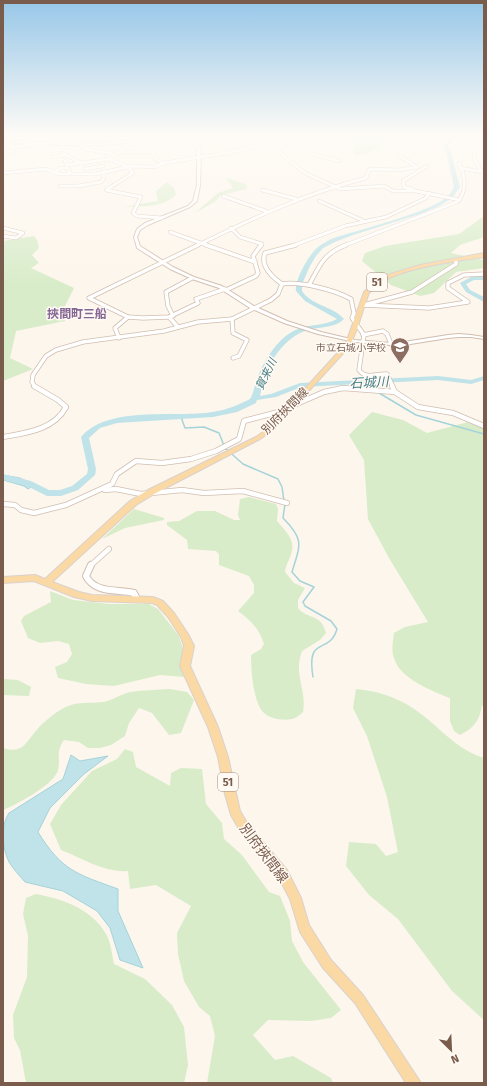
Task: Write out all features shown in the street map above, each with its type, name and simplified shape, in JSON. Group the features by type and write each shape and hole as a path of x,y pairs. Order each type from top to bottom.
{"main road":[{"name":"別府挾間線","path":"47,582 133,503 151,492 258,438 272,428 350,340 367,292 372,286 390,275 484,255"},
{"name":"別府挾間線","path":"3,580 35,578 92,598 152,600 160,603 182,629 189,646 185,666 213,727 223,757 235,812 243,826 283,874 295,898 304,928 327,964 359,999 414,1083"}],"street":[{"path":"60,186 80,186"},
{"path":"113,186 106,190 141,197 133,212 137,216 162,218"},
{"path":"197,186 196,200 189,208 142,227 134,238 138,247 192,278 225,289 253,307 289,324 330,337 391,344 456,335 484,338"},
{"path":"231,228 240,237 262,244 253,256 258,273 256,276 196,299 198,303 169,317 128,317 89,298 200,242 266,211 334,186 344,189 384,186 393,191 429,193 460,200"},
{"path":"404,186 416,192"},
{"path":"307,285 312,274 327,253 441,209 460,200 465,190 464,186"},
{"path":"262,190 296,199"},
{"path":"282,284 274,278 264,266 264,253 306,242 340,228 364,221 390,216 426,198 429,193"},
{"path":"223,196 266,211"},
{"path":"319,201 364,221"},
{"path":"3,228 23,233 16,238 3,236"},
{"path":"170,232 255,262"},
{"path":"363,305 383,298 414,291 432,282 442,271 456,264 456,260"},
{"path":"363,305 425,308 457,305 468,302 451,291 448,288 448,283 464,275 484,274"},
{"path":"173,316 168,306 166,292 192,278"},
{"path":"3,437 46,426 64,413 66,407 63,403 42,392 34,386 32,382 33,375 46,356 69,345 164,331 198,322 232,319 253,307 266,303 278,294 282,284 288,282 307,285 349,297 354,309 352,318 363,335 359,370 367,376 384,373 389,376 395,392"},
{"path":"119,338 115,328 128,317"},
{"path":"169,317 178,327"},
{"path":"232,319 233,333 247,340 239,356 233,358"},
{"path":"363,335 383,331 387,334 391,344"},
{"path":"3,504 15,505 21,510 34,513 66,506 112,484 117,474 136,461 169,463 203,456 231,444 239,438 241,426 247,419 292,407 324,392 343,388 395,392 418,408 453,413 484,426"},
{"path":"85,497 109,489 141,494 182,490 210,493 243,491 287,503"},
{"path":"109,549 86,571 85,576 88,582 106,590 134,593 137,599"}],"green space":[{"path":"163,186 171,186 174,188 176,194 172,199 159,204 123,207 158,201 156,191"},
{"path":"231,186 246,186 247,189 221,195 216,201 195,213 218,193 233,188"},
{"path":"484,216 484,237 460,245 451,253 484,260 484,268 456,272 434,293 420,296 391,285 362,261 365,253 385,246 459,234"},
{"path":"34,236 37,240 39,248 32,255 39,263 31,268 74,288 64,308 65,321 16,331 10,358 33,369 3,381 3,241"},
{"path":"372,412 403,420 427,433 472,421 484,426 484,705 482,706 475,724 469,730 460,735 454,731 450,721 450,698 426,688 410,678 397,665 393,655 392,646 394,633 405,627 428,622 389,558 368,519 364,460 349,435"},
{"path":"249,497 276,504 278,509 277,521 288,534 292,542 291,553 285,572 294,583 305,588 298,600 298,608 302,612 318,619 324,627 326,633 320,640 302,651 299,675 304,704 303,712 292,719 281,720 269,716 263,712 257,700 252,676 251,655 261,649 264,644 260,633 254,625 238,611 254,593 254,585 249,576 219,565 219,554 216,551 188,549 187,540 167,525 167,522 179,521 197,511 215,511 234,520 240,520 238,515 240,499"},
{"path":"134,509 164,518 164,520 125,528 102,539"},
{"path":"50,591 73,600 109,604 149,604 158,609 179,636 183,649 181,665 184,677 160,675 114,686 86,684 58,678 55,667 67,662 72,654 69,644 58,641 40,643 28,638 21,621 24,616 51,602"},
{"path":"3,679 18,680 31,687 29,696 3,695"},
{"path":"170,689 187,692 194,700 181,733 169,735 152,713 139,708 129,723 125,736 111,745 100,748 88,748 79,742 64,740 60,748 59,766 55,776 34,793 17,804 3,810 3,748 15,750 22,747 45,721 63,708 80,703 104,702 130,692"},
{"path":"356,689 387,695 396,699 414,709 462,748 484,758 484,1020 452,991 398,919 369,895 346,866 349,842 376,844 386,856 398,852 387,797 367,736 353,708"},
{"path":"125,749 133,752 136,767 170,786 171,773 181,768 202,769 206,804 222,823 224,839 242,855 269,892 280,896 290,921 292,941 303,962 341,1010 331,1018 311,1021 268,1020 253,1035 275,1060 293,1056 331,1078 333,1083 207,1083 215,1036 210,1016 199,1007 184,981 178,954 177,933 191,906 156,885 130,889 128,871 111,870 61,850 50,824 61,805 92,771 117,759"},
{"path":"36,894 76,906 93,918 108,937 114,964 145,979 172,1005 184,1027 188,1065 184,1083 26,1083 20,1050 14,1038 13,1015 27,977 28,936 23,914 26,898"}],"water":[{"path":"3,475 20,478 34,485 28,489 24,486 3,480"},
{"path":"71,755 80,761 108,756 84,774 50,808 38,832 55,855 72,870 118,889 118,911 143,968 120,960 110,928 97,911 63,891 25,882 9,862 5,850 3,831 4,824 9,813 63,779"}],"waterway":[{"name":"賀来川","path":"3,477 28,483 47,493 61,493 75,488 91,475 92,469 85,437 98,427 116,421 138,418 213,415 235,410 253,401 266,367 278,348 288,337 299,330 330,324 341,319 337,315 313,304 302,296 299,291 299,282 309,262 317,251 333,240 418,213 437,205 451,197 457,186"},
{"name":"石城川","path":"484,278 473,278 463,283 468,291 484,300"},
{"name":"石城川","path":"256,398 273,396 300,385 438,378 471,382 484,378"},
{"name":"石城川","path":"366,382 374,387"},
{"path":"372,386 377,389"},
{"path":"379,393 416,415 484,434"},
{"path":"181,417 185,428 204,427 219,433 225,448 243,464 278,479 282,487 284,501"},
{"path":"285,504 283,518 295,532 299,543 292,572 300,581 314,587 303,602 305,606 331,621 337,629 329,642 315,650 312,664 313,677"}],"place":[{"name":"市立石城小学校","path":"400,364"}],"district":[{"name":"挾間町三船","path":"77,314"}]}
